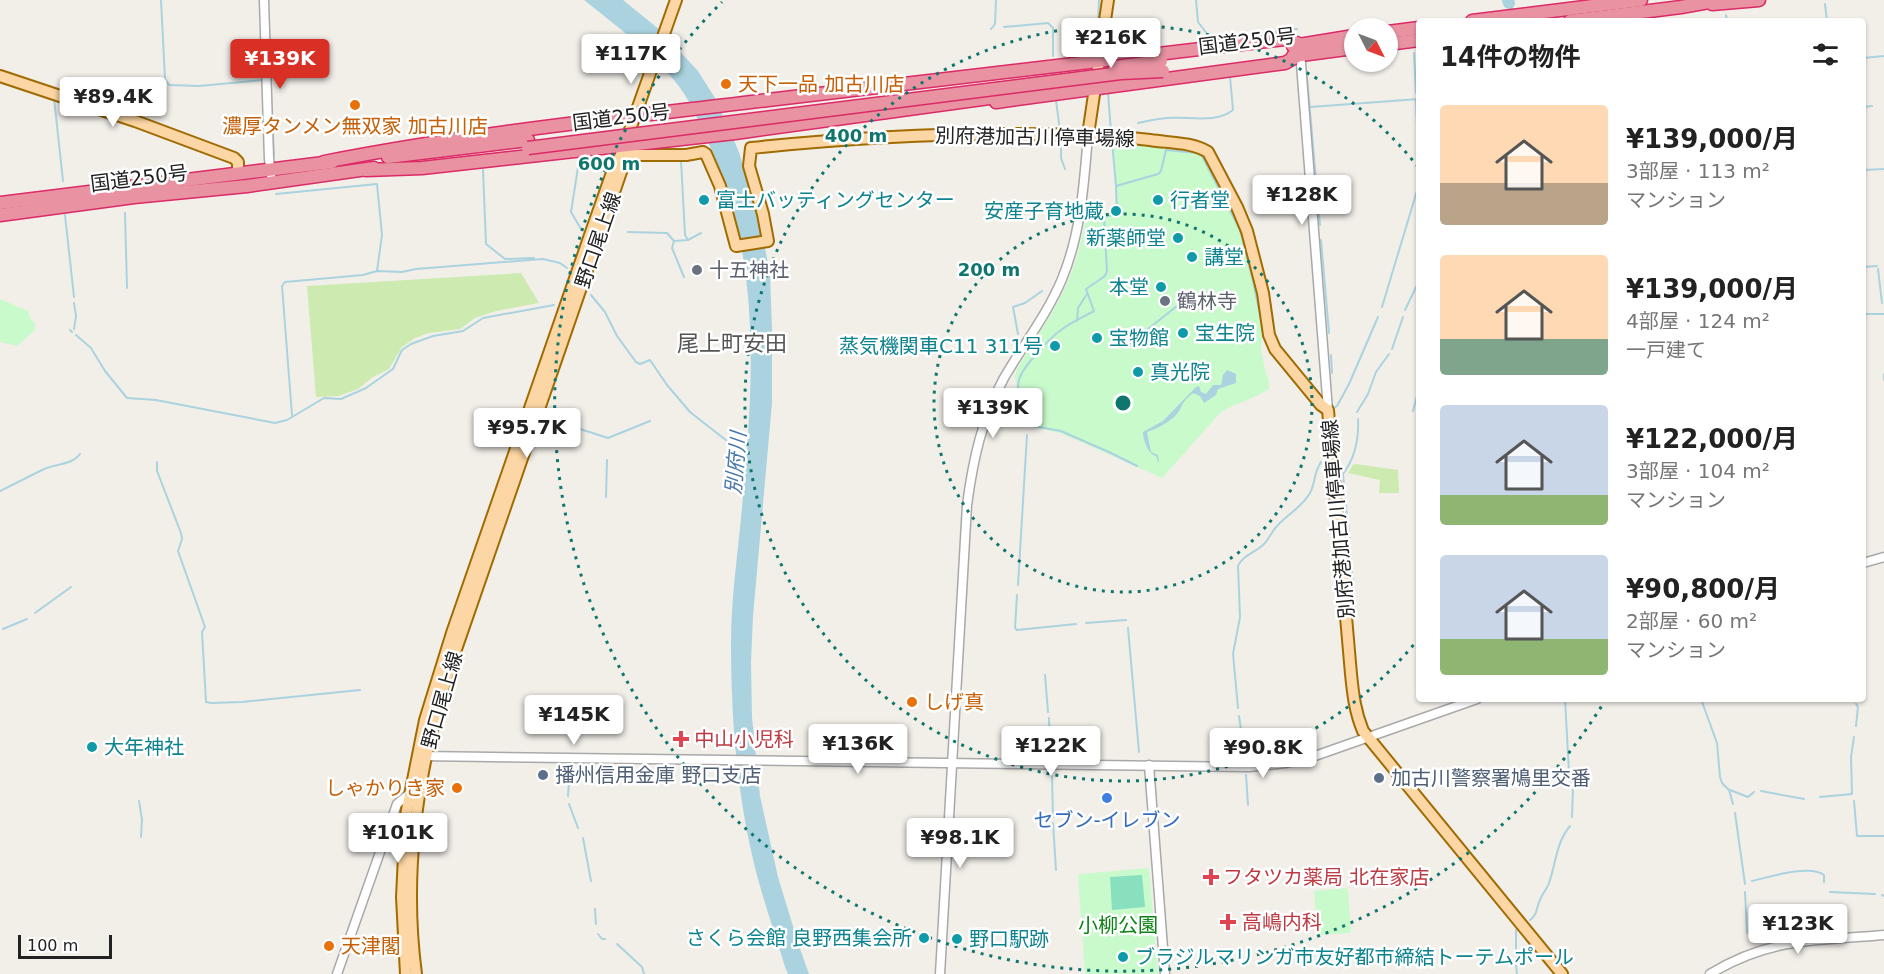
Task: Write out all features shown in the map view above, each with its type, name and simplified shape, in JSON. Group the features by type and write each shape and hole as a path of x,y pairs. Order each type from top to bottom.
{"highway":[{"path":"1496,18 1641,0"},
{"path":"1681,7 1720,0"},
{"path":"1594,18 1759,0"},
{"path":"1398,31 1416,28"},
{"path":"324,162 407,146 1099,60 1285,39 1301,50 1285,63 889,117 837,120 701,137 623,150 422,168 366,170"},
{"name":"国道250号","path":"1301,50 1344,39"},
{"path":"1398,43 1416,40"},
{"name":"国道250号","path":"0,215 366,170 404,162 528,144 1162,66 1301,50 1344,48"},
{"name":"国道250号","path":"0,203 324,162 528,144 1143,72 1162,66"},
{"path":"837,120 1120,80 1143,72"}],"main road":[{"path":"623,150 676,0"},
{"path":"1088,135 1108,0"},
{"path":"0,76 124,117 234,158 238,162 238,174"},
{"name":"別府港加古川停車場線","path":"623,150 686,155 704,153 708,156 716,173 736,246 768,241 749,166 751,148 913,134 1060,134 1115,136 1200,147 1208,152 1247,231 1263,293 1269,335 1275,349 1321,405 1329,410 1355,707 1359,722 1368,737 1562,974"},
{"name":"野口尾上線","path":"406,974 402,897 406,815 421,756 431,700 606,188 623,150"},
{"name":"野口尾上線","path":"416,974 411,880 421,756"}],"street":[{"path":"264,0 272,182"},
{"path":"1301,50 1329,410"},
{"path":"940,974 967,506 974,456 985,418 998,389 1049,306 1062,278 1073,246 1081,209 1088,135"},
{"path":"1866,562 1884,557"},
{"path":"421,756 1249,767 1286,763 1312,757 1468,702"},
{"path":"1149,765 1165,974"},
{"path":"337,974 397,804 410,794"},
{"path":"1710,974 1743,956 1784,944 1884,935"}],"green space":[{"path":"1113,140 1200,152 1237,220 1263,325 1261,350 1269,380 1269,389 1221,412 1162,478 1060,433 1023,423 1015,377 1017,369 1064,291 1077,255 1087,215 1102,216 1116,213"},
{"path":"521,273 539,303 496,311 475,318 460,329 429,333 415,338 402,347 389,369 373,377 358,389 339,396 316,397 307,286"},
{"path":"0,299 28,311 35,323 35,330 17,346 0,342"},
{"path":"1010,389 1013,390 1015,412 1021,427 992,428 996,411 1004,395 1008,394"},
{"path":"1356,464 1398,470 1399,493 1379,493 1380,480 1348,473"},
{"name":"小柳公園","path":"1149,868 1158,974 1085,974 1078,876"},
{"path":"1142,875 1145,907 1112,910 1110,877"},
{"path":"1346,888 1351,931 1318,935 1314,891"}],"water":[{"name":"別府川","path":"584,0 623,0 660,30 698,71 715,98 739,152 759,219 770,273 772,403 753,616 752,717 760,796 778,877 809,974 788,974 785,967 747,831 734,737 731,627 749,423 751,375 746,280 738,233 726,187 701,125 684,93 653,58"},
{"path":"1227,370 1236,374 1236,383 1218,389 1216,395 1204,403 1200,396 1193,393 1173,418 1147,432 1151,452 1158,455 1158,462 1156,456 1151,453 1146,446 1143,432 1163,421 1196,387 1199,386 1201,392 1206,394 1213,385 1221,385 1223,375"}],"waterway":[{"path":"161,0 165,79 169,85 199,86 263,80"},
{"path":"991,29 995,24 996,0"},
{"path":"1092,55 1099,0"},
{"path":"1196,0 1198,22 1211,39 1297,29"},
{"path":"1509,3 1513,10"},
{"path":"1825,4 1827,18"},
{"path":"1004,27 1048,23 1053,28 1053,56"},
{"path":"1414,53 1416,93"},
{"path":"1866,58 1884,56"},
{"path":"270,75 274,156"},
{"path":"1138,123 1167,118 1210,118 1226,114 1233,110 1230,77"},
{"path":"1307,77 1320,225"},
{"path":"1108,92 1111,132"},
{"path":"54,98 63,181"},
{"path":"1310,107 1416,99"},
{"path":"1056,100 1060,131"},
{"path":"1866,107 1872,106"},
{"path":"1061,139 1061,158 1065,169"},
{"path":"1112,141 1116,186 1158,174 1161,171 1166,150 1197,153 1202,156 1240,230 1262,325"},
{"path":"681,160 685,235 688,240"},
{"path":"579,161 571,212 581,229"},
{"path":"1866,170 1884,169"},
{"path":"483,170 486,244 505,259 534,258"},
{"path":"276,194 377,184 382,235 377,271"},
{"path":"1116,186 1117,214 1104,217 1107,271 1105,276 1086,289 1094,311 1065,327 1037,353 1021,374 1018,393 1023,417 1033,422 1033,426 1061,431 1137,466"},
{"path":"1382,307 1416,194"},
{"path":"125,213 127,288"},
{"path":"65,215 74,297"},
{"path":"628,232 667,233 674,241"},
{"path":"684,277 672,248 674,241 688,240 701,233"},
{"path":"1321,240 1329,333"},
{"path":"292,415 282,286 285,282 363,275 377,271 402,272 543,259 560,263 567,268"},
{"path":"1866,267 1877,266"},
{"path":"1878,269 1882,303"},
{"path":"1405,310 1416,287"},
{"path":"1018,334 1013,307 1025,303 1042,291"},
{"path":"1077,321 1078,308 1087,294"},
{"path":"591,295 605,312 617,336 636,362 640,364 650,360 690,412 727,441"},
{"path":"1128,345 1187,298"},
{"path":"74,303 76,316 74,329"},
{"path":"76,335 91,348 105,371 127,398 156,400 275,423 287,420 324,398 341,399 366,388 393,369 402,350 411,344 433,336 463,331 483,318 554,305"},
{"path":"1866,314 1884,314"},
{"path":"1331,410 1337,406 1349,384 1378,317"},
{"path":"1392,349 1403,317"},
{"path":"1357,412 1368,394 1376,372 1389,354"},
{"path":"1331,355 1332,373"},
{"path":"1884,374 1884,380"},
{"path":"1413,411 1416,400"},
{"path":"1325,416 1323,418 1326,453"},
{"path":"1347,517 1343,474 1351,461 1355,448 1358,419"},
{"path":"552,420 608,438 650,421"},
{"path":"1018,585 1027,435"},
{"path":"0,491 47,468 72,461 80,454"},
{"path":"606,497 607,460"},
{"path":"157,462 157,471 181,533 182,539 178,551 205,627 202,632 206,702 242,702 360,690"},
{"path":"1238,708 1233,654 1240,617 1238,566 1245,557 1260,548 1277,526 1307,498 1321,462"},
{"path":"1348,521 1355,612"},
{"path":"35,613 71,587"},
{"path":"1017,595 1015,628 1017,630 1076,624"},
{"path":"3,629 27,619"},
{"path":"1086,623 1126,620"},
{"path":"1128,628 1139,752"},
{"path":"1045,675 1048,712"},
{"path":"1565,702 1569,773 1573,788 1572,817"},
{"path":"1702,702 1717,743 1720,777 1729,790 1733,804"},
{"path":"1856,704 1858,707 1856,726"},
{"path":"1239,716 1245,758"},
{"path":"1049,718 1050,752"},
{"path":"1820,797 1852,794 1851,757 1854,737"},
{"path":"568,796 570,768"},
{"path":"1246,775 1248,805"},
{"path":"1052,776 1053,817"},
{"path":"1730,790 1748,797 1754,792"},
{"path":"1761,791 1804,799"},
{"path":"139,801 142,820 141,837"},
{"path":"1854,801 1857,836 1884,836"},
{"path":"569,804 578,828"},
{"path":"1735,813 1745,884"},
{"path":"1053,823 1056,870"},
{"path":"1530,920 1536,913 1548,885 1559,846 1570,826"},
{"path":"583,838 591,881"},
{"path":"1752,881 1789,872 1809,871 1824,875 1824,882"},
{"path":"1745,892 1747,933"},
{"path":"1830,892 1875,894"},
{"path":"595,909 596,924"},
{"path":"1516,930 1516,958"},
{"path":"598,934 605,939"},
{"path":"617,944 642,967 644,974"},
{"path":"1516,965 1517,974"}],"place":[{"name":"天下一品 加古川店","path":"726,84"},
{"name":"濃厚タンメン無双家 加古川店","path":"355,105"},
{"name":"富士バッティングセンター","path":"704,200"},
{"name":"行者堂","path":"1158,200"},
{"name":"安産子育地蔵","path":"1116,211"},
{"name":"新薬師堂","path":"1178,238"},
{"name":"講堂","path":"1192,257"},
{"name":"十五神社","path":"697,270"},
{"name":"本堂","path":"1161,287"},
{"name":"鶴林寺","path":"1165,301"},
{"name":"宝生院","path":"1183,333"},
{"name":"宝物館","path":"1097,338"},
{"name":"蒸気機関車C11 311号","path":"1055,346"},
{"name":"真光院","path":"1138,372"},
{"name":"しげ真","path":"912,702"},
{"name":"中山小児科","path":"681,739"},
{"name":"大年神社","path":"92,747"},
{"name":"播州信用金庫 野口支店","path":"543,775"},
{"name":"加古川警察署鳩里交番","path":"1379,778"},
{"name":"しゃかりき家","path":"457,788"},
{"name":"セブン-イレブン","path":"1107,798"},
{"name":"フタツカ薬局 北在家店","path":"1211,877"},
{"name":"高嶋内科","path":"1228,922"},
{"name":"さくら会館 良野西集会所","path":"924,938"},
{"name":"野口駅跡","path":"957,939"},
{"name":"天津閣","path":"329,946"},
{"name":"ブラジルマリンガ市友好都市締結トーテムポール","path":"1123,957"}],"district":[{"name":"尾上町安田","path":"732,343"}]}
